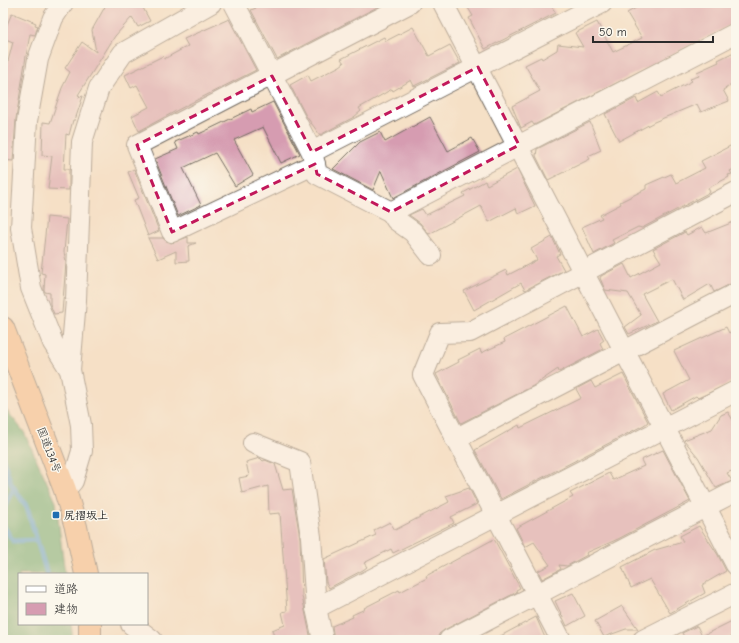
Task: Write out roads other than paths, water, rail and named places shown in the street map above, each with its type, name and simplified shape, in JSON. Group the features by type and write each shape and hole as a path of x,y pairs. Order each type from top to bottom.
{"highway":[{"name":"国道134号","path":"3,328 65,490 76,527 86,573"},
{"path":"90,625 90,640"}],"street":[{"path":"63,3 53,18 38,59 32,90 27,121 21,228 31,288 53,343 70,370"},
{"path":"65,490 73,480 82,451 81,424 70,370 76,300 82,142 99,88 123,53 211,3"},
{"path":"234,3 313,158 317,174 391,212 396,220 414,232 431,255"},
{"path":"410,3 137,145 172,232 313,158 478,66 572,10 602,3"},
{"path":"444,3 736,565"},
{"path":"391,212 736,32"},
{"path":"561,640 495,516 423,375 440,332 470,332 736,192"},
{"path":"455,439 736,293"},
{"path":"316,608 736,391"},
{"path":"253,443 300,462 311,537 316,608 323,640"},
{"path":"450,640 706,508 736,491"},
{"path":"643,640 736,593"},
{"path":"132,625 152,640"}],"waterway":[{"path":"3,459 11,484 27,507 47,573"},
{"path":"3,511 14,488"},
{"path":"3,525 13,541 36,540"}],"place":[{"name":"尻摺坂上","path":"56,515"}]}
